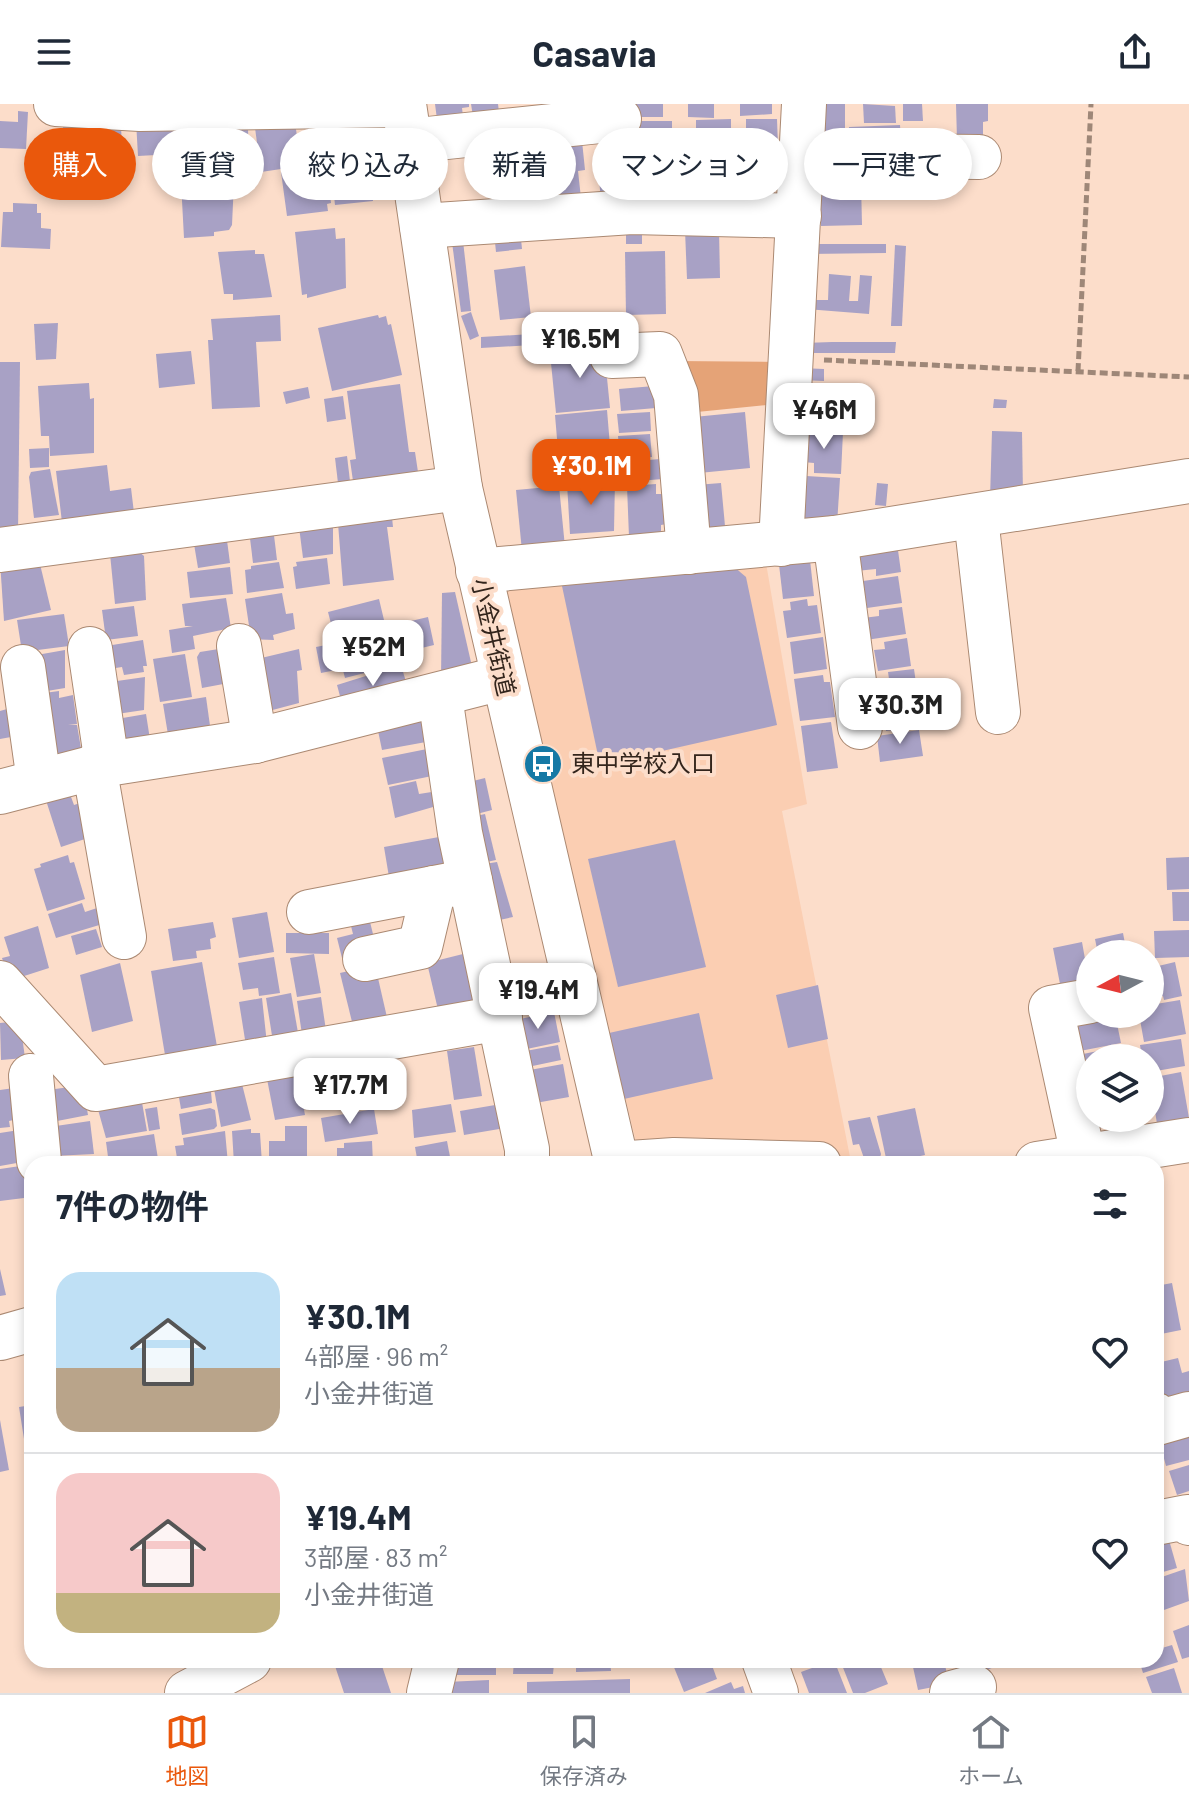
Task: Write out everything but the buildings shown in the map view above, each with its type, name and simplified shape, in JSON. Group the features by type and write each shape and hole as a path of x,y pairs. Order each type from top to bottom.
{"street":[{"path":"56,104 405,117 619,119"},
{"path":"781,544 804,104"},
{"name":"小金井街道","path":"405,117 460,488 614,1156"},
{"path":"801,155 979,157"},
{"path":"422,226 632,212 799,216"},
{"path":"612,356 660,354 676,395 689,552"},
{"path":"478,571 835,538 976,518 1189,481"},
{"path":"0,550 460,488"},
{"path":"976,518 998,712"},
{"path":"835,538 860,727"},
{"path":"239,646 255,741"},
{"path":"90,649 100,765 124,937"},
{"path":"23,667 20,786 100,765 255,741 502,678"},
{"path":"440,696 452,884 500,1018 527,1156"},
{"path":"309,912 452,884"},
{"path":"365,959 420,947 452,884"},
{"path":"0,983 96,1089 500,1018"},
{"path":"1076,1004 1051,1008 1096,1156"},
{"path":"38,1156 15,1078 78,1069"},
{"path":"1101,1156 1189,1140"},
{"path":"0,1338 24,1331"},
{"path":"1164,1421 1189,1414"},
{"path":"1164,1521 1187,1517 1189,1523"},
{"path":"187,1693 234,1668"},
{"path":"429,1693 435,1668"},
{"path":"767,1668 776,1693"}],"path":[{"path":"1078,371 1091,104"},
{"path":"791,359 1189,377"}],"shaded area":[{"path":"675,361 779,362 776,404 687,413"},
{"path":"765,557 807,804 782,811 850,1156 636,1142 502,587"}],"place":[{"name":"東中学校入口","path":"543,764"}]}
